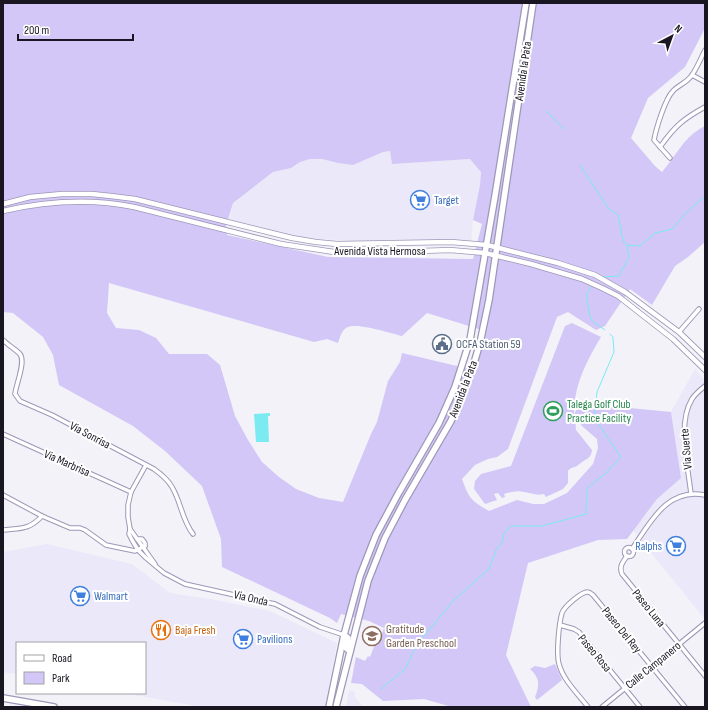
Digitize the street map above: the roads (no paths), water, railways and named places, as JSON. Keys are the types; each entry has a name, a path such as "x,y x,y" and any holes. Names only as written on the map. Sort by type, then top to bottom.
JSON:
{"highway":[{"name":"Avenida la Pata","path":"329,707 344,635 360,576 376,535 439,423 455,387 472,331 526,3"},
{"name":"Avenida la Pata","path":"336,707 368,581 385,538 405,500 451,421 472,369 485,319 496,255 533,3"},
{"path":"344,635 348,638 346,648 350,651"},
{"path":"3,698 54,707"}],"main road":[{"name":"Avenida Vista Hermosa","path":"3,204 30,197 62,194 98,195 135,199 292,238 316,242 363,244 451,242 487,245 558,263 602,279 625,292 650,310 679,332 705,357"},
{"name":"Avenida Vista Hermosa","path":"3,211 29,205 62,202 110,202 157,212 281,244 334,252 361,253 450,250 496,255 555,271 602,288 618,296 673,338 705,370"}],"street":[{"path":"670,158 654,140 655,134 670,95 674,89 692,76 705,50"},
{"path":"692,76 705,82"},
{"path":"660,147 671,131 686,117 705,107"},
{"path":"679,332 699,309"},
{"name":"Via Sonrisa","path":"3,340 20,354 22,358 15,394 20,401 52,415 154,469 163,476 173,488 187,526 193,534"},
{"name":"Via Suerte","path":"690,494 684,421 692,399 705,386"},
{"name":"Via Marbrisa","path":"3,434 131,492"},
{"name":"Via Onda","path":"146,465 131,492 128,511 129,534 138,550 157,567 164,573 185,584 275,604 320,627 344,635"},
{"path":"632,549 629,548 625,550 624,552 627,556 632,556 632,549 662,507 673,499 686,494 705,495"},
{"path":"3,495 42,516 70,528 80,528 85,530 106,545 135,551 144,546 130,530"},
{"path":"3,530 30,526 42,516"},
{"path":"133,542 137,539"},
{"name":"Via Onda","path":"144,546 146,553 155,562 157,567"},
{"name":"Paseo Luna","path":"627,556 621,564 620,569 622,574 705,676"},
{"name":"Paseo Del Rey","path":"560,625 562,612 567,606 582,593 587,592 593,594 685,707"},
{"name":"Calle Campanero","path":"602,707 705,623"},
{"path":"560,625 557,652 559,664 564,677 588,707"},
{"name":"Paseo Rosa","path":"560,625 579,632 640,707"}],"water":[{"path":"270,413 270,416 268,416 269,442 256,442 254,414"}],"waterway":[{"path":"546,111 564,129"},
{"path":"580,165 609,209 618,215 623,241 627,244"},
{"path":"600,277 619,276 629,257 627,245 640,246 655,233 672,229 687,212 705,196"},
{"path":"593,285 587,293 590,317 592,321 605,330"},
{"path":"381,689 405,669 417,644 454,600 489,569 496,550 503,541 504,533 511,526 542,526 586,514 587,488 605,474 621,457 594,418 597,392 614,352 613,337 610,334"}],"place":[{"name":"Target","path":"420,200"},
{"name":"OCFA Station 59","path":"442,344"},
{"name":"Talega Golf Club Practice Facility","path":"553,411"},
{"name":"Ralphs","path":"676,546"},
{"name":"Walmart","path":"80,596"},
{"name":"Baja Fresh","path":"161,630"},
{"name":"Gratitude Garden Preschool","path":"372,636"},
{"name":"Pavilions","path":"243,639"}]}
